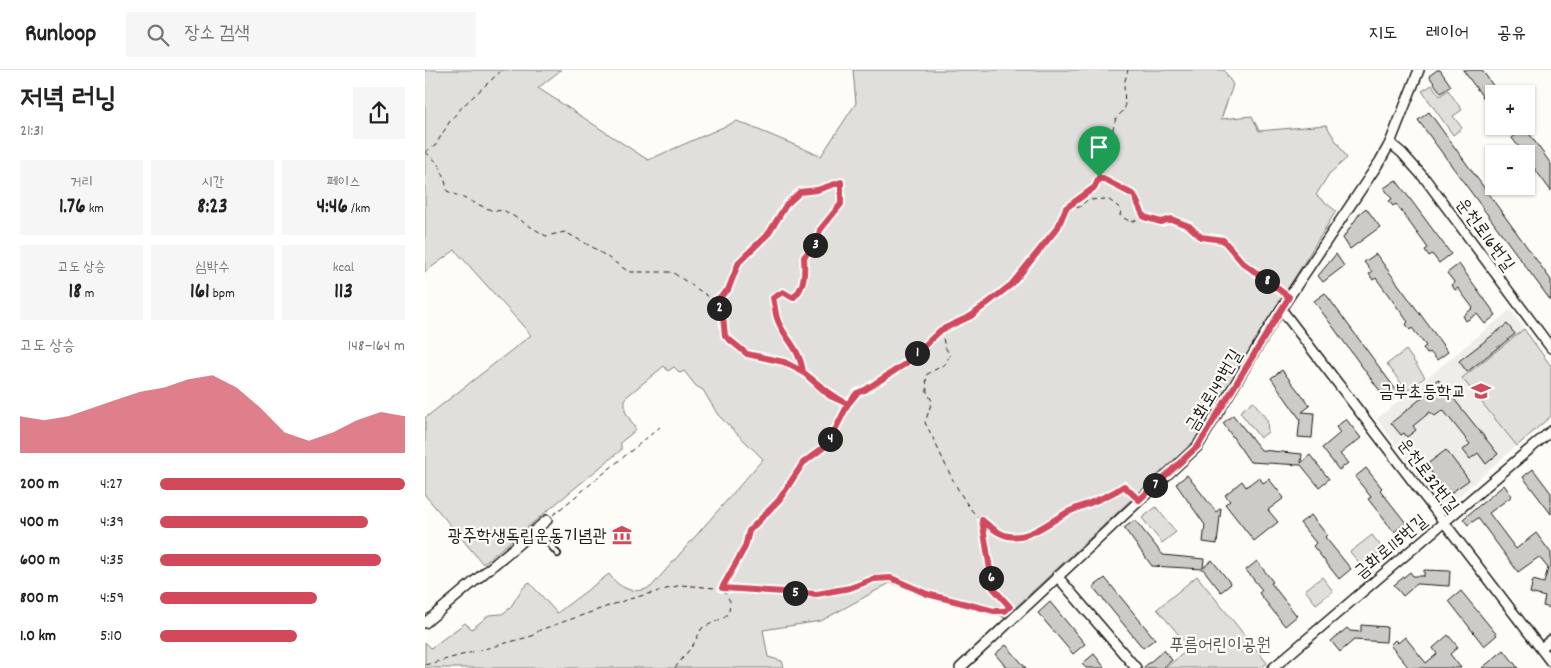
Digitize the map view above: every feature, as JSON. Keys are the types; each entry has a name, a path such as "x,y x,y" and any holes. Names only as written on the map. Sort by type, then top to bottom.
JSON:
{"street":[{"name":"금화로149번길","path":"960,668 1198,446 1281,309 1390,143 1419,70"},
{"name":"운천로16번길","path":"1390,143 1403,153 1426,180 1551,348"},
{"name":"운천로32번길","path":"1281,309 1551,662"},
{"name":"금화로115번길","path":"1273,668 1551,430"},
{"path":"425,623 547,520"},
{"path":"1057,576 1136,668"},
{"path":"1541,648 1551,640"}],"lane":[{"path":"536,529 557,554"}],"path":[{"path":"502,70 463,106 450,121 435,146 425,152 438,161 445,175 447,191 491,210 505,211 546,236 565,232 594,248 629,272 672,272 715,301 723,316 725,336 747,354 784,362 803,372 830,396 848,404"},
{"path":"722,588 745,547 749,531 779,500 803,463 828,444 848,404 857,393 865,390 905,364 941,330 971,316 1012,284 1058,227 1066,208 1095,187 1112,147 1112,132 1116,118 1125,109 1124,84 1128,70"},
{"path":"1099,177 1134,195 1144,217"},
{"path":"715,301 728,290 739,262 769,233 786,205 800,192 817,190 841,182 841,204 820,230 817,242 804,257 805,271 800,292 793,298 783,292 773,298 777,320 795,347 801,359 803,372"},
{"path":"1066,208 1080,207 1087,200 1108,199 1121,209 1120,216 1131,222 1144,217 1161,222 1171,219 1189,226 1201,237 1223,240 1243,263 1289,297"},
{"path":"941,330 945,347 950,355 945,364 925,375 927,392 932,401 925,423 938,444 945,466 971,511 993,530 1008,536 1024,535 1043,528 1066,513 1109,497 1124,486 1139,500"},
{"path":"547,520 660,427"},
{"path":"425,666 532,636 540,630 657,590 681,585 817,594 850,588 874,579 891,578 927,594 994,611 1005,611 1010,607 993,588 982,520"},
{"path":"675,668 693,645 702,628 725,617 729,611 730,601 722,588"}],"shaded area":[{"name":"금부초등학교","path":"1510,310 1551,366 1551,416 1448,505 1440,504 1377,419"}],"green space":[{"path":"425,70 561,70 538,88 648,160 737,121 821,156 856,103 853,70 1224,70 1233,85 1221,119 1252,116 1259,131 1326,125 1347,158 1329,174 1316,195 1336,211 1193,442 1004,618 997,613 890,583 821,621 763,630 768,657 782,661 784,668 425,668 425,642 431,648 465,623 472,629 489,615 502,614 510,608 522,589 529,582 557,613 609,574 623,587 628,589 639,590 651,587 763,459 718,415 703,390 696,386 684,371 680,373 674,367 668,371 664,366 625,398 625,411 636,430 621,442 621,450 483,564 425,495 425,418 531,335 455,250 425,272"},
{"path":"1432,85 1440,96 1448,90 1462,110 1453,116 1462,128 1453,135 1422,91"},
{"path":"1524,329 1551,366 1551,416 1517,446 1462,378"},
{"path":"1406,350 1425,377 1407,391 1387,364"},
{"path":"1253,401 1267,420 1268,432 1260,438 1240,412"},
{"path":"1156,507 1176,532 1162,543 1142,518"},
{"path":"1372,535 1383,549 1362,566 1350,552"},
{"name":"푸름어린이공원","path":"1197,576 1267,663 1261,668 1165,668 1190,648 1157,609"},
{"path":"1322,577 1333,591 1316,604 1305,590"}],"building":[{"path":"1440,70 1451,86 1441,93 1429,76"},
{"path":"1463,70 1482,70 1493,85 1485,85 1485,100"},
{"path":"1429,112 1485,189 1485,195 1489,195 1551,280 1551,301 1418,120"},
{"path":"1516,135 1530,135 1551,164 1551,191 1535,169 1535,145 1517,145 1512,138"},
{"path":"1396,180 1451,254 1439,263 1432,254 1429,256 1425,250 1428,248 1396,204 1393,206 1389,201 1392,199 1384,188"},
{"path":"1366,208 1380,227 1350,249 1343,238 1360,213"},
{"path":"1336,254 1344,266 1323,282 1318,276"},
{"path":"1376,254 1448,352 1437,360 1430,352 1427,354 1423,348 1426,346 1412,328 1410,330 1406,324 1408,322 1376,278 1373,280 1369,274 1372,272 1364,262"},
{"path":"1459,264 1496,315 1485,324 1477,314 1466,321 1463,316 1473,308 1458,288 1455,290 1452,285 1455,283 1447,273"},
{"path":"1325,293 1399,394 1388,402 1314,301"},
{"path":"1507,324 1515,334 1467,372 1459,361"},
{"path":"1282,370 1310,406 1302,412 1314,413 1312,438 1298,437 1300,419 1271,378"},
{"path":"1438,379 1498,454 1486,464 1478,453 1470,459 1463,450 1470,444 1443,410 1435,416 1430,412 1413,426 1416,430 1407,437 1404,433 1401,435 1391,423 1429,392 1426,389"},
{"path":"1233,415 1261,450 1302,454 1301,463 1310,455 1329,479 1319,487 1301,465 1250,462 1223,423"},
{"path":"1346,419 1361,438 1340,454 1348,463 1339,470 1322,448 1340,433 1336,427"},
{"path":"1446,450 1469,480 1448,495 1426,465"},
{"path":"1366,468 1382,488 1380,490 1406,523 1394,532 1368,499 1371,497 1355,477"},
{"path":"1533,469 1551,493 1551,514 1523,477"},
{"path":"1187,475 1216,512 1221,508 1217,544 1203,542 1205,525 1176,484"},
{"path":"1259,477 1263,483 1269,479 1284,498 1268,510 1278,522 1254,541 1225,504 1230,501 1225,495 1242,481 1246,487"},
{"path":"1504,485 1512,496 1489,513 1516,549 1536,533 1551,553 1551,608 1543,606 1545,597 1530,593 1533,580 1544,583 1548,568 1539,557 1518,572 1478,518 1468,525 1463,519"},
{"path":"1311,515 1327,535 1325,537 1351,569 1339,579 1313,546 1316,543 1300,523"},
{"path":"1135,520 1163,555 1204,559 1203,568 1212,560 1231,584 1221,592 1203,569 1152,566 1124,528"},
{"path":"1257,561 1273,582 1271,583 1297,616 1285,626 1259,593 1262,590 1246,570"},
{"path":"1424,570 1450,571 1449,586 1417,584 1403,596 1394,585 1410,572 1413,576 1424,576"},
{"path":"1105,578 1155,639 1143,648 1093,587"},
{"path":"1461,591 1497,635 1484,646 1449,601"},
{"path":"1050,602 1085,644 1073,654 1038,613"},
{"path":"1361,625 1387,627 1386,642 1354,640 1340,652 1331,641 1347,628 1350,631 1361,632"},
{"path":"1448,635 1458,647 1450,654 1461,668 1409,668 1390,645 1395,640 1398,643 1405,637 1426,663 1437,654 1433,648"},
{"path":"1006,645 1026,668 1007,668 995,654"},
{"path":"1164,650 1172,660 1163,668 1143,668"},
{"path":"1504,650 1518,668 1482,668"},
{"path":"1094,654 1105,668 1086,668 1082,664"}],"place":[{"name":"금부초등학교","path":"1481,391"},
{"name":"광주학생독립운동기념관","path":"622,535"}],"route":[{"path":"1099,177 1095,187 1066,208 1058,227 1012,284 971,316 961,322 949,324 905,364 865,390 857,393 848,404 830,396 803,372 784,362 747,354 725,336 723,316 715,301 728,290 739,262 769,233 786,205 800,192 817,190 841,182 841,204 820,230 817,242 804,257 805,271 800,292 793,298 783,292 773,298 777,320 795,347 801,359 803,372 819,386 830,396 848,404 828,444 803,463 779,500 749,531 745,547 722,588 817,594 850,588 874,579 891,578 927,594 994,611 1005,611 1010,607 993,588 988,568 982,520 993,530 1008,536 1024,535 1043,528 1066,513 1109,497 1124,486 1139,500 1198,446 1289,297 1243,263 1223,240 1201,237 1189,226 1171,219 1161,222 1144,217 1134,195 1099,177"}]}
